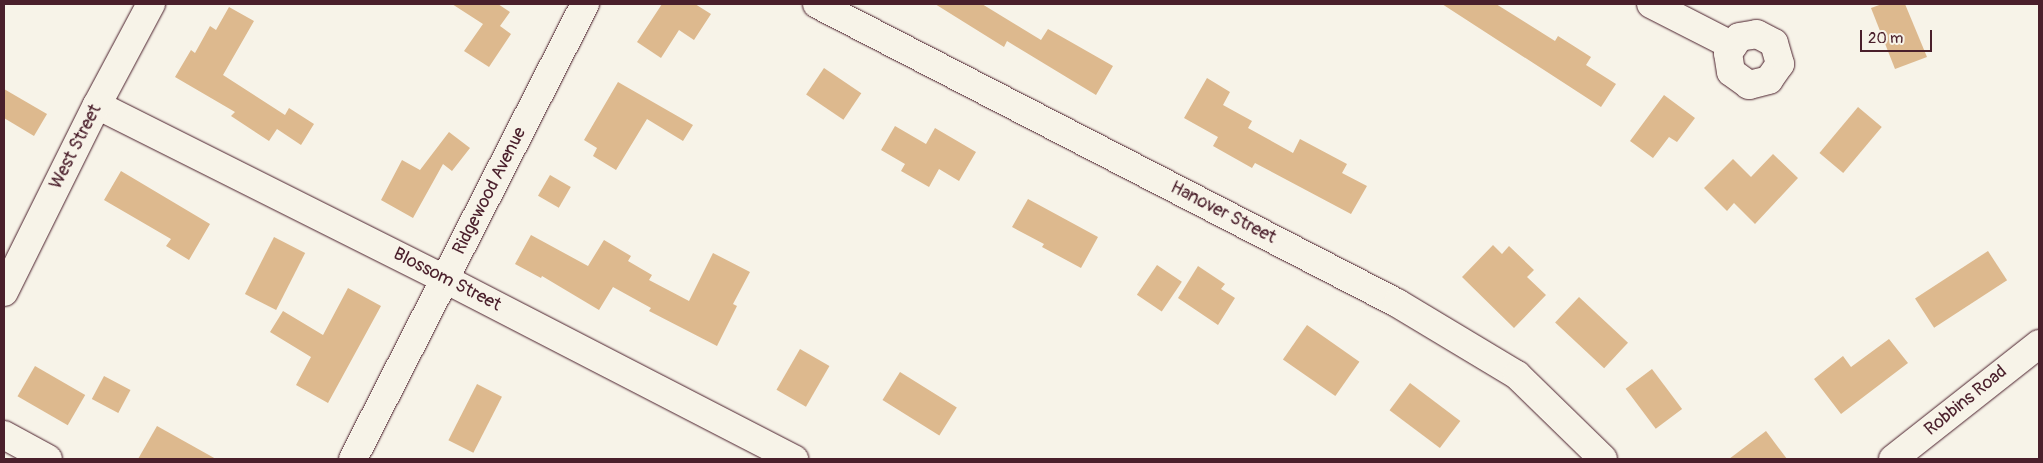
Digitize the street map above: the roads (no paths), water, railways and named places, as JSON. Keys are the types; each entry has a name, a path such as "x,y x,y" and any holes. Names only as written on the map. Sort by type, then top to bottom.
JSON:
{"street":[{"name":"West Street","path":"4,292 97,105 151,4"},
{"name":"Ridgewood Avenue","path":"353,459 585,4"},
{"name":"Hanover Street","path":"817,4 1397,303 1517,375 1602,459"},
{"path":"1651,4 1733,46"},
{"name":"Blossom Street","path":"97,105 445,279 794,459"},
{"name":"Robbins Road","path":"1893,459 2039,344"},
{"path":"4,435 48,459"}]}
